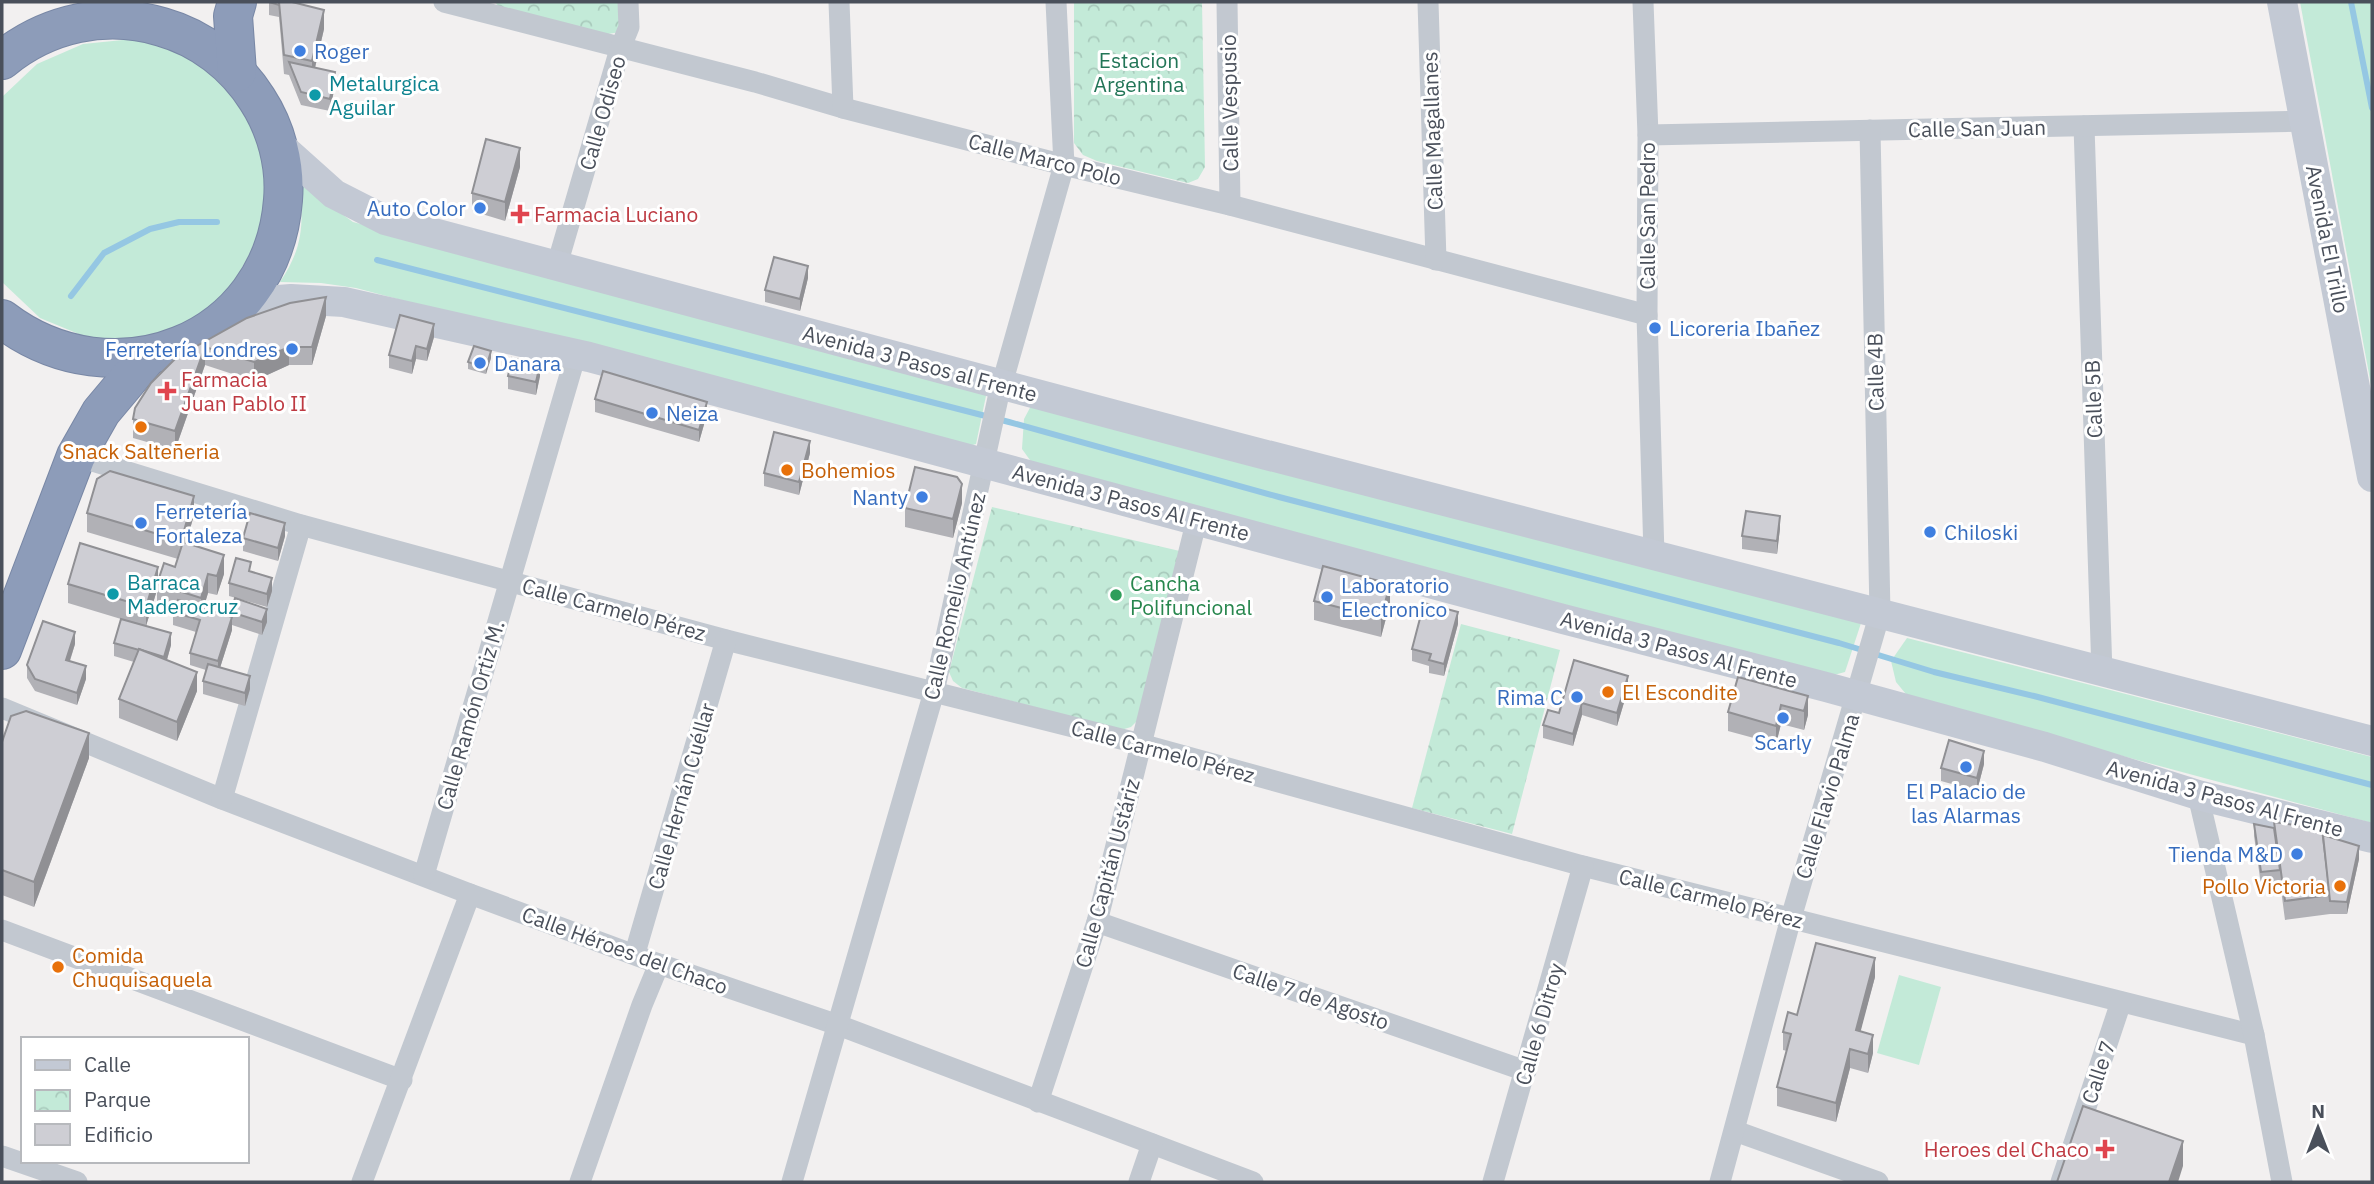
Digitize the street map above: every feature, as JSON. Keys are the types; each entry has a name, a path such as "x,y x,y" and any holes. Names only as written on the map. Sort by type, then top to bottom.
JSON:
{"highway":[{"path":"19,46 75,2"},
{"path":"237,2 233,16 237,72"},
{"path":"2,319 31,339 62,352 96,359 148,356 182,345 213,327 240,303 260,275 279,228 283,202 283,177 277,143 261,105 237,72 199,43 154,24 123,19 91,20 19,46"},
{"path":"2,650 76,456 101,412 148,356"}],"main road":[{"name":"Avenida El Trillo","path":"2281,2 2306,121 2372,477"},
{"name":"Avenida 3 Pasos al Frente","path":"277,143 334,194 385,220 557,265 1000,391 1654,555"},
{"name":"Avenida 3 Pasos al Frente","path":"240,303 291,299 344,302 576,354 987,453"},
{"name":"Avenida 3 Pasos Al Frente","path":"987,453 1197,519 1860,685 2198,795 2372,838"},
{"path":"1654,555 1877,622 2102,673 2370,739"}],"street":[{"name":"Calle Marco Polo","path":"444,2 485,7 621,49 755,82 843,108 1230,205 1647,315"},
{"name":"Calle Odiseo","path":"557,265 629,27 628,2"},
{"path":"839,2 843,108"},
{"name":"Calle Romelio Antúnez","path":"792,1182 934,692 1000,391 1064,165 1056,2"},
{"name":"Calle Vespusio","path":"1227,2 1230,205"},
{"name":"Calle Magallanes","path":"1428,2 1436,260"},
{"name":"Calle San Pedro","path":"1643,2 1648,135 1647,315 1654,555"},
{"name":"Calle San Juan","path":"1648,135 2306,121"},
{"name":"Calle 5B","path":"2084,126 2102,673"},
{"name":"Calle 4B","path":"1870,130 1877,622"},
{"name":"Calle Ramón Ortiz M.","path":"424,875 576,354"},
{"name":"Calle Carmelo Pérez","path":"76,456 301,525 726,639 1141,744 1583,866 2254,1035"},
{"name":"Calle Capitán Ustáriz","path":"1038,1102 1097,922 1197,519"},
{"path":"222,799 301,525"},
{"name":"Calle Flavio Palma","path":"1720,1182 1791,918 1877,622"},
{"name":"Calle Hernán Cuéllar","path":"635,953 726,639"},
{"name":"Calle Héroes del Chaco","path":"2,708 222,799 470,894 659,964 838,1025 1253,1182"},
{"path":"2198,795 2254,1035 2282,1182"},
{"name":"Calle 6 Ditroy","path":"1493,1182 1583,866"},
{"path":"362,1182 470,894"},
{"name":"Calle 7 de Agosto","path":"1097,922 1526,1071"},
{"path":"2,930 401,1080"},
{"path":"580,1182 659,964"},
{"name":"Calle 7","path":"2061,1182 2121,1002"},
{"path":"1735,1131 1878,1182"},
{"path":"1139,1182 1152,1144"},
{"path":"2,1156 21,1163"},
{"path":"22,1163 77,1182"}],"green space":[{"path":"496,2 623,2 620,32 608,34 497,6"},
{"name":"Estacion Argentina","path":"1074,2 1202,2 1205,167 1198,179 1188,183 1097,161 1083,155 1074,143"},
{"path":"2300,2 2372,2 2372,390"},
{"path":"133,39 181,51 224,77 255,116 272,213 226,297 184,326 136,341 86,337 40,318 2,282 2,97 37,64 83,44"},
{"path":"300,184 353,222 987,391 976,444 962,448 356,288 321,283 280,282 298,246 302,212"},
{"path":"1032,404 1863,617 1845,672 1830,676 1035,467 1022,449 1024,419"},
{"path":"992,507 1184,552 1138,720 1131,727 1121,730 962,688 953,681 949,672"},
{"path":"1461,624 1560,650 1512,834 1412,808"},
{"path":"1907,638 2372,757 2372,823 1910,699 1896,682 1891,661"},
{"path":"1899,975 1941,987 1919,1065 1877,1053"}],"building":[{"name":"Roger","path":"279,2 292,2 324,10 312,61 284,55"},
{"path":"289,62 335,72 330,99 301,92"},
{"path":"486,139 520,148 505,202 472,193"},
{"path":"774,257 808,266 800,299 765,290"},
{"path":"326,297 312,347 289,347 254,362 205,347 175,431 133,419 135,408 151,383 177,357 247,318 290,303"},
{"path":"400,315 434,324 427,349 416,346 412,361 389,355"},
{"path":"474,346 491,351 486,368 468,362"},
{"path":"512,358 540,364 536,382 508,376"},
{"path":"603,371 707,402 699,430 595,399"},
{"name":"Bohemios","path":"774,432 810,441 799,482 764,473"},
{"path":"915,467 957,477 962,484 953,519 905,508"},
{"path":"110,471 194,496 181,541 87,513 97,479"},
{"path":"1746,511 1780,516 1777,541 1742,536"},
{"path":"250,513 285,523 278,548 243,538"},
{"path":"183,542 224,555 217,576 208,574 201,598 157,584 164,563 175,567"},
{"path":"80,543 158,567 146,607 68,584"},
{"path":"236,558 251,562 249,571 272,578 267,594 229,583"},
{"path":"1323,566 1390,584 1381,618 1314,601"},
{"path":"235,598 267,609 262,622 231,612"},
{"path":"178,600 232,617 218,661 190,653 200,620 173,612"},
{"path":"1424,603 1458,612 1444,664 1429,660 1431,654 1412,649"},
{"path":"121,619 171,633 164,657 114,643"},
{"path":"43,621 75,632 66,660 86,666 77,693 35,679 27,665"},
{"path":"139,649 197,672 177,722 119,699"},
{"path":"1574,660 1628,676 1617,713 1582,703 1573,734 1543,725 1548,710 1559,713"},
{"path":"208,664 250,676 245,693 203,681"},
{"path":"1738,677 1808,696 1804,711 1781,705 1776,726 1728,712"},
{"path":"26,711 89,733 34,882 2,870 2,742 11,716"},
{"path":"1949,740 1984,751 1977,778 1941,768"},
{"path":"2274,822 2322,829 2330,895 2285,901"},
{"path":"2254,824 2274,828 2280,870 2261,872"},
{"name":"Pollo Victoria","path":"2323,835 2359,846 2347,902 2330,901"},
{"path":"1816,943 1875,958 1856,1030 1873,1035 1868,1054 1850,1049 1836,1103 1777,1087 1791,1034 1783,1032 1788,1012 1797,1015"},
{"path":"2083,1106 2183,1141 2169,1182 2057,1182"}],"waterway":[{"path":"2351,2 2372,108"},
{"path":"71,296 104,253 150,229 179,222 217,222"},
{"path":"377,260 1009,422 1279,497 1839,643 1934,672 2372,785"}],"place":[{"name":"Roger","path":"300,51"},
{"name":"Metalurgica Aguilar","path":"315,95"},
{"name":"Auto Color","path":"480,208"},
{"name":"Farmacia Luciano","path":"520,214"},
{"name":"Licoreria Ibañez","path":"1655,328"},
{"name":"Ferretería Londres","path":"292,349"},
{"name":"Danara","path":"480,363"},
{"name":"Farmacia Juan Pablo II","path":"167,391"},
{"name":"Neiza","path":"652,413"},
{"name":"Snack Salteñeria","path":"141,427"},
{"name":"Bohemios","path":"787,470"},
{"name":"Nanty","path":"922,497"},
{"name":"Ferretería Fortaleza","path":"141,523"},
{"name":"Chiloski","path":"1930,532"},
{"name":"Barraca Maderocruz","path":"113,594"},
{"name":"Cancha Polifuncional","path":"1116,595"},
{"name":"Laboratorio Electronico","path":"1327,597"},
{"name":"El Escondite","path":"1608,692"},
{"name":"Rima C","path":"1577,697"},
{"name":"Scarly","path":"1783,718"},
{"name":"El Palacio de las Alarmas","path":"1966,767"},
{"name":"Tienda M&D","path":"2297,854"},
{"name":"Pollo Victoria","path":"2340,886"},
{"name":"Comida Chuquisaquela","path":"58,967"},
{"name":"Heroes del Chaco","path":"2105,1149"}]}
